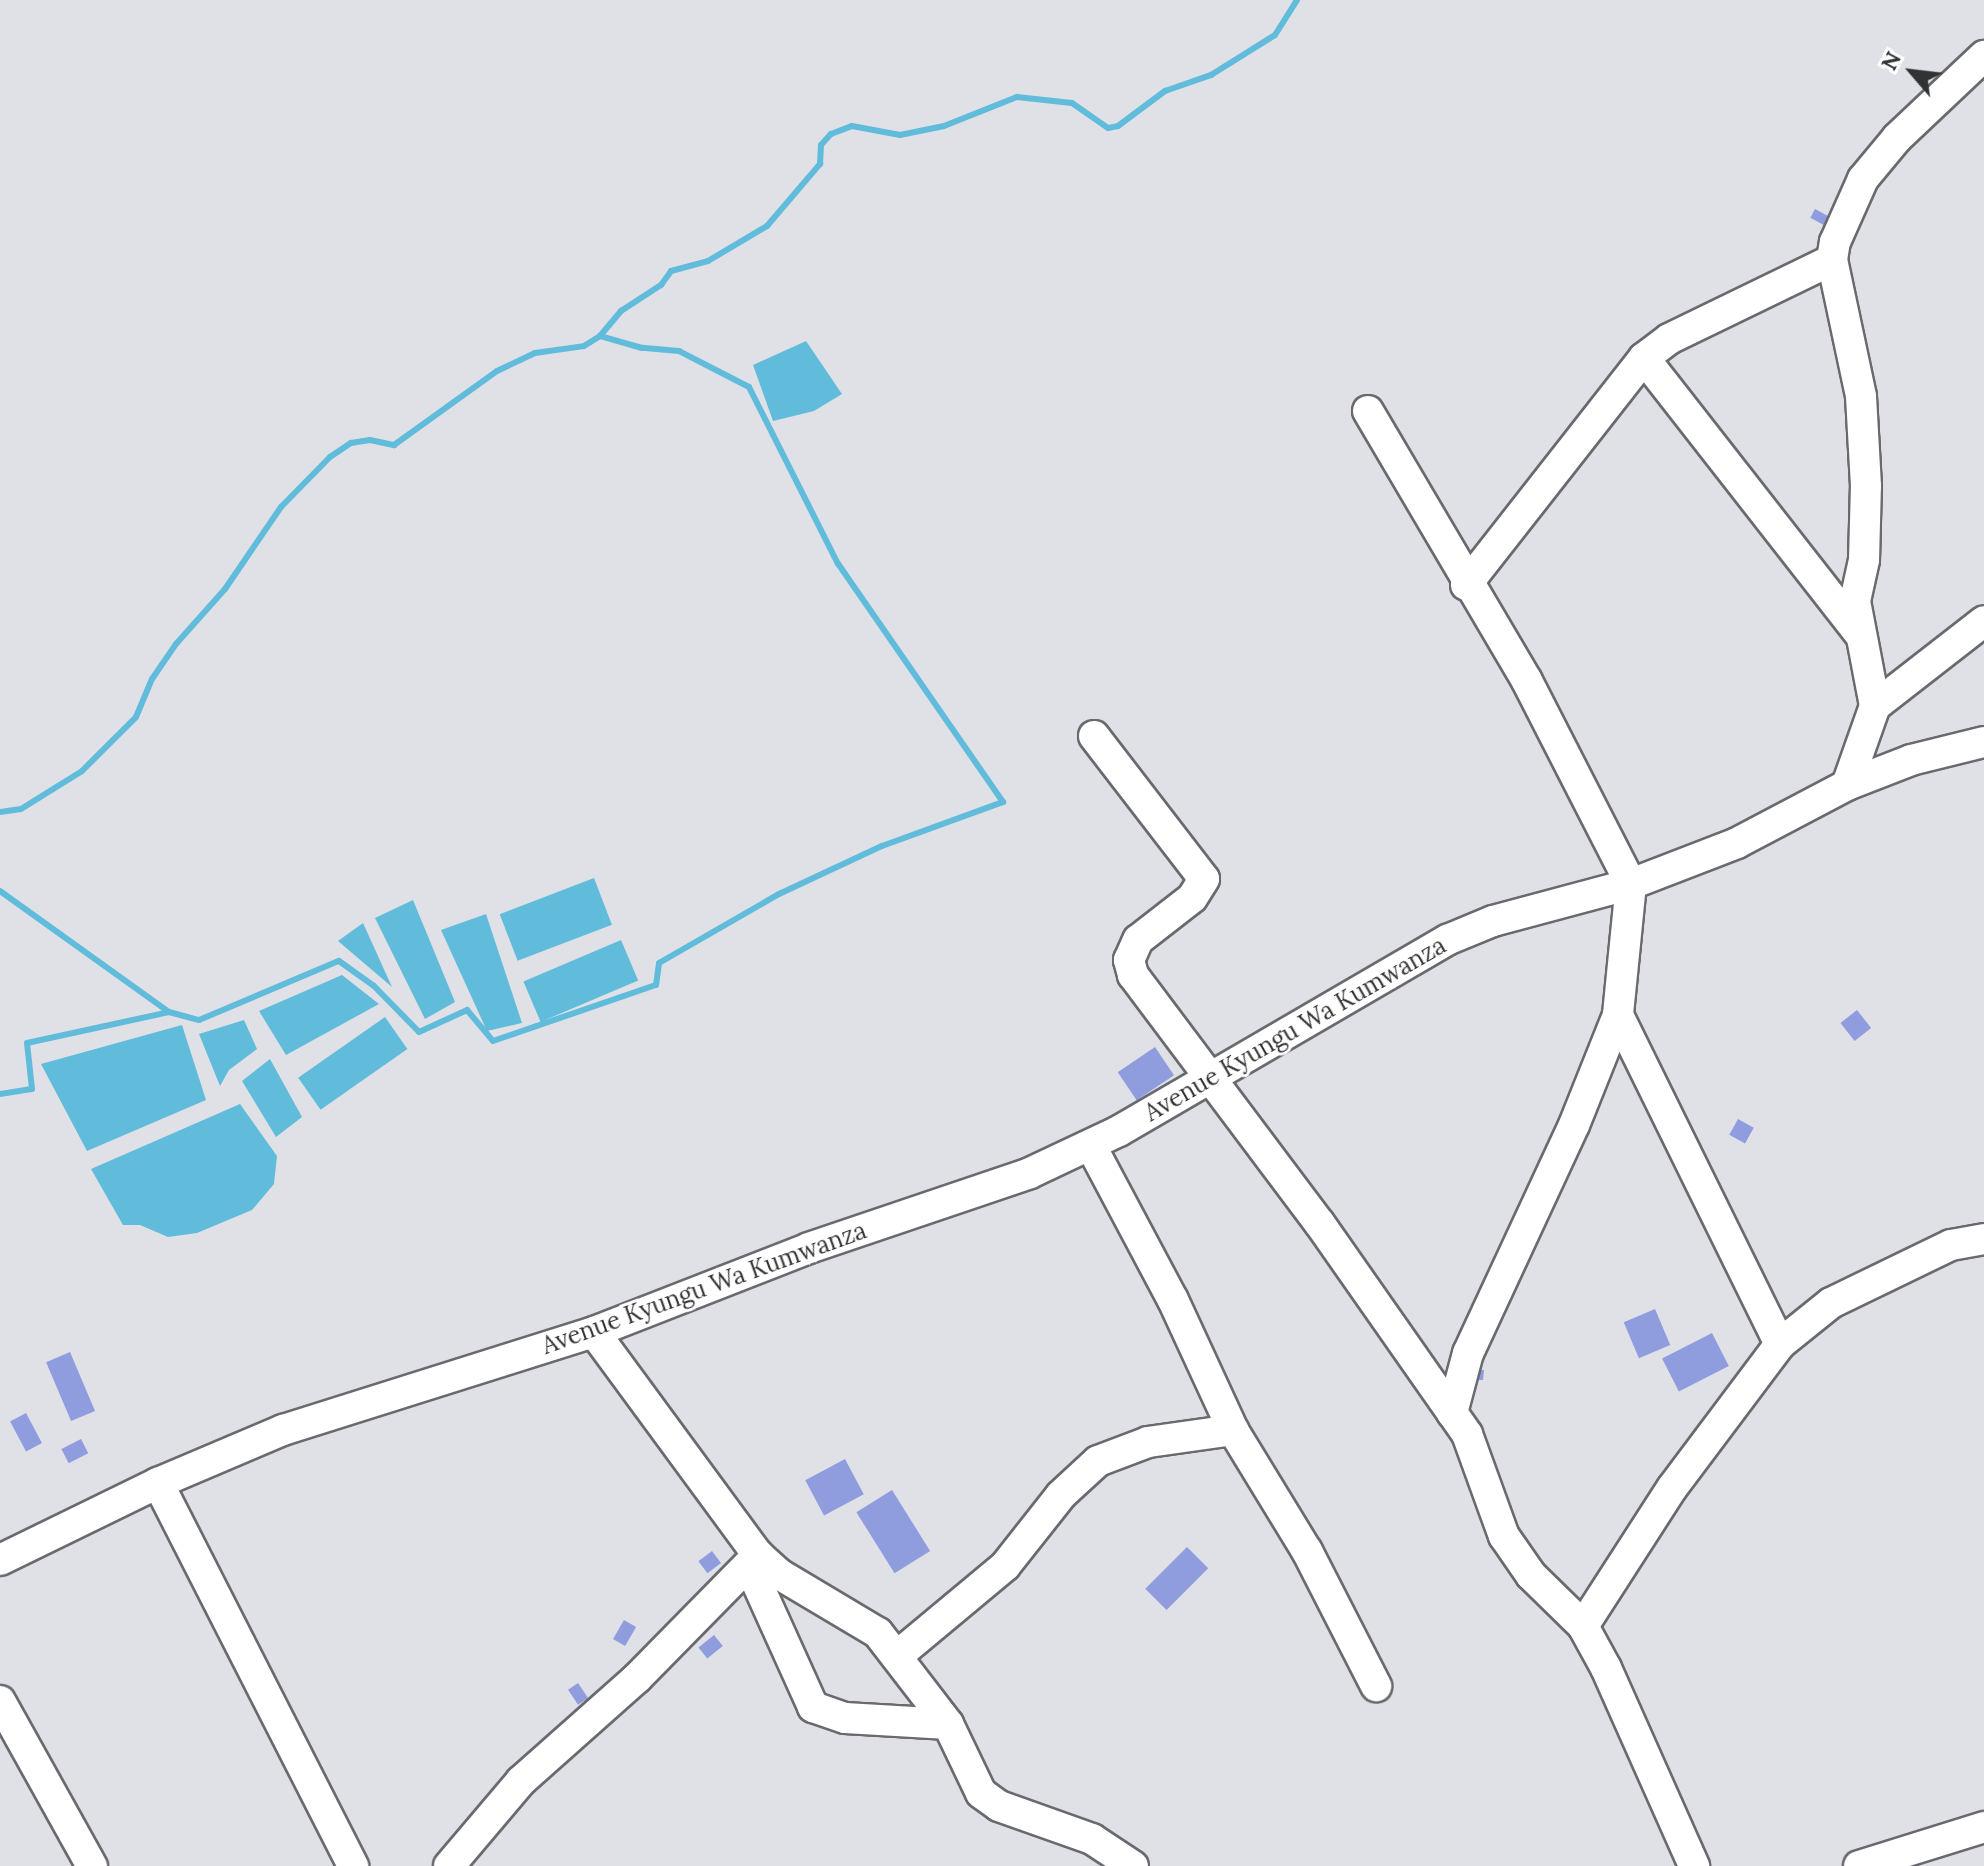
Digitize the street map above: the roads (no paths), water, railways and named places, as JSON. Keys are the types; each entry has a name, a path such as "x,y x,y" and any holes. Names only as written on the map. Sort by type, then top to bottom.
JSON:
{"street":[{"path":"1847,785 1875,706 1870,666 1858,632 1855,601 1864,560 1866,486 1861,396 1832,260 1843,214 1863,179 1897,138 1984,56"},
{"path":"1466,585 1644,358 1669,339 1832,260"},
{"path":"1644,358 1858,632"},
{"path":"1368,411 1466,585 1527,681 1631,884 1618,1015 1574,1125 1468,1353 1452,1413"},
{"path":"1875,706 1984,621"},
{"path":"1094,736 1201,870 1203,886 1138,940 1129,960 1133,975 1213,1078 1452,1413 1479,1459 1504,1536 1531,1575 1583,1626 1694,1866"},
{"name":"Avenue Kyungu Wa Kumwanza","path":"0,1560 158,1483 283,1430 594,1332 1091,1146 1213,1078 1268,1040 1447,940 1493,921 1631,884 1737,843 1847,785 1911,760 1984,742"},
{"path":"1618,1015 1780,1344"},
{"path":"1091,1146 1173,1300 1233,1430 1307,1551 1376,1686"},
{"path":"1583,1626 1672,1488 1780,1344 1831,1303 1951,1245 1984,1239"},
{"path":"594,1332 754,1560 813,1707 845,1718 948,1724"},
{"path":"1428,1383 1468,1353"},
{"path":"897,1656 1005,1566 1061,1495 1098,1461 1148,1442 1233,1430"},
{"path":"158,1483 353,1866"},
{"path":"754,1560 859,1619 897,1656 948,1724 981,1793 999,1806 1092,1839 1133,1866"},
{"path":"449,1866 521,1781 637,1678 754,1560"},
{"path":"0,1701 92,1866"},
{"path":"1859,1866 1899,1858 1984,1827"}],"water":[{"path":"806,341 842,394 814,411 773,421 753,365"},
{"path":"594,878 612,925 518,961 500,914"},
{"path":"413,900 455,1002 425,1019 375,918"},
{"path":"486,914 522,1023 487,1031 441,930"},
{"path":"363,923 392,987 338,941"},
{"path":"621,940 638,981 541,1022 523,981"},
{"path":"342,975 379,1004 286,1055 259,1011"},
{"path":"385,1017 407,1049 321,1110 298,1078"},
{"path":"244,1020 257,1049 229,1070 220,1086 199,1034"},
{"path":"182,1025 206,1100 87,1151 41,1064"},
{"path":"270,1059 302,1117 276,1137 242,1081"},
{"path":"240,1104 277,1156 274,1184 252,1210 197,1233 168,1237 140,1225 123,1225 91,1169"}],"waterway":[{"path":"0,812 21,809 82,771 136,717 152,679 176,644 225,589 281,507 330,457 351,443 370,440 394,445 497,371 535,353 584,346 600,336 621,311 661,285 671,271 708,261 767,226 820,164 821,145 831,134 852,126 900,135 944,126 1017,97 1072,103 1108,128 1118,126 1165,91 1211,75 1275,35 1297,0"},
{"path":"0,1094 32,1089 27,1043 169,1012 199,1020 339,961 374,986 419,1032 467,1010 493,1041 656,985 659,963 779,894 882,846 1003,802 838,564 749,387 679,351 642,348 600,336"},
{"path":"0,891 169,1012"}]}
